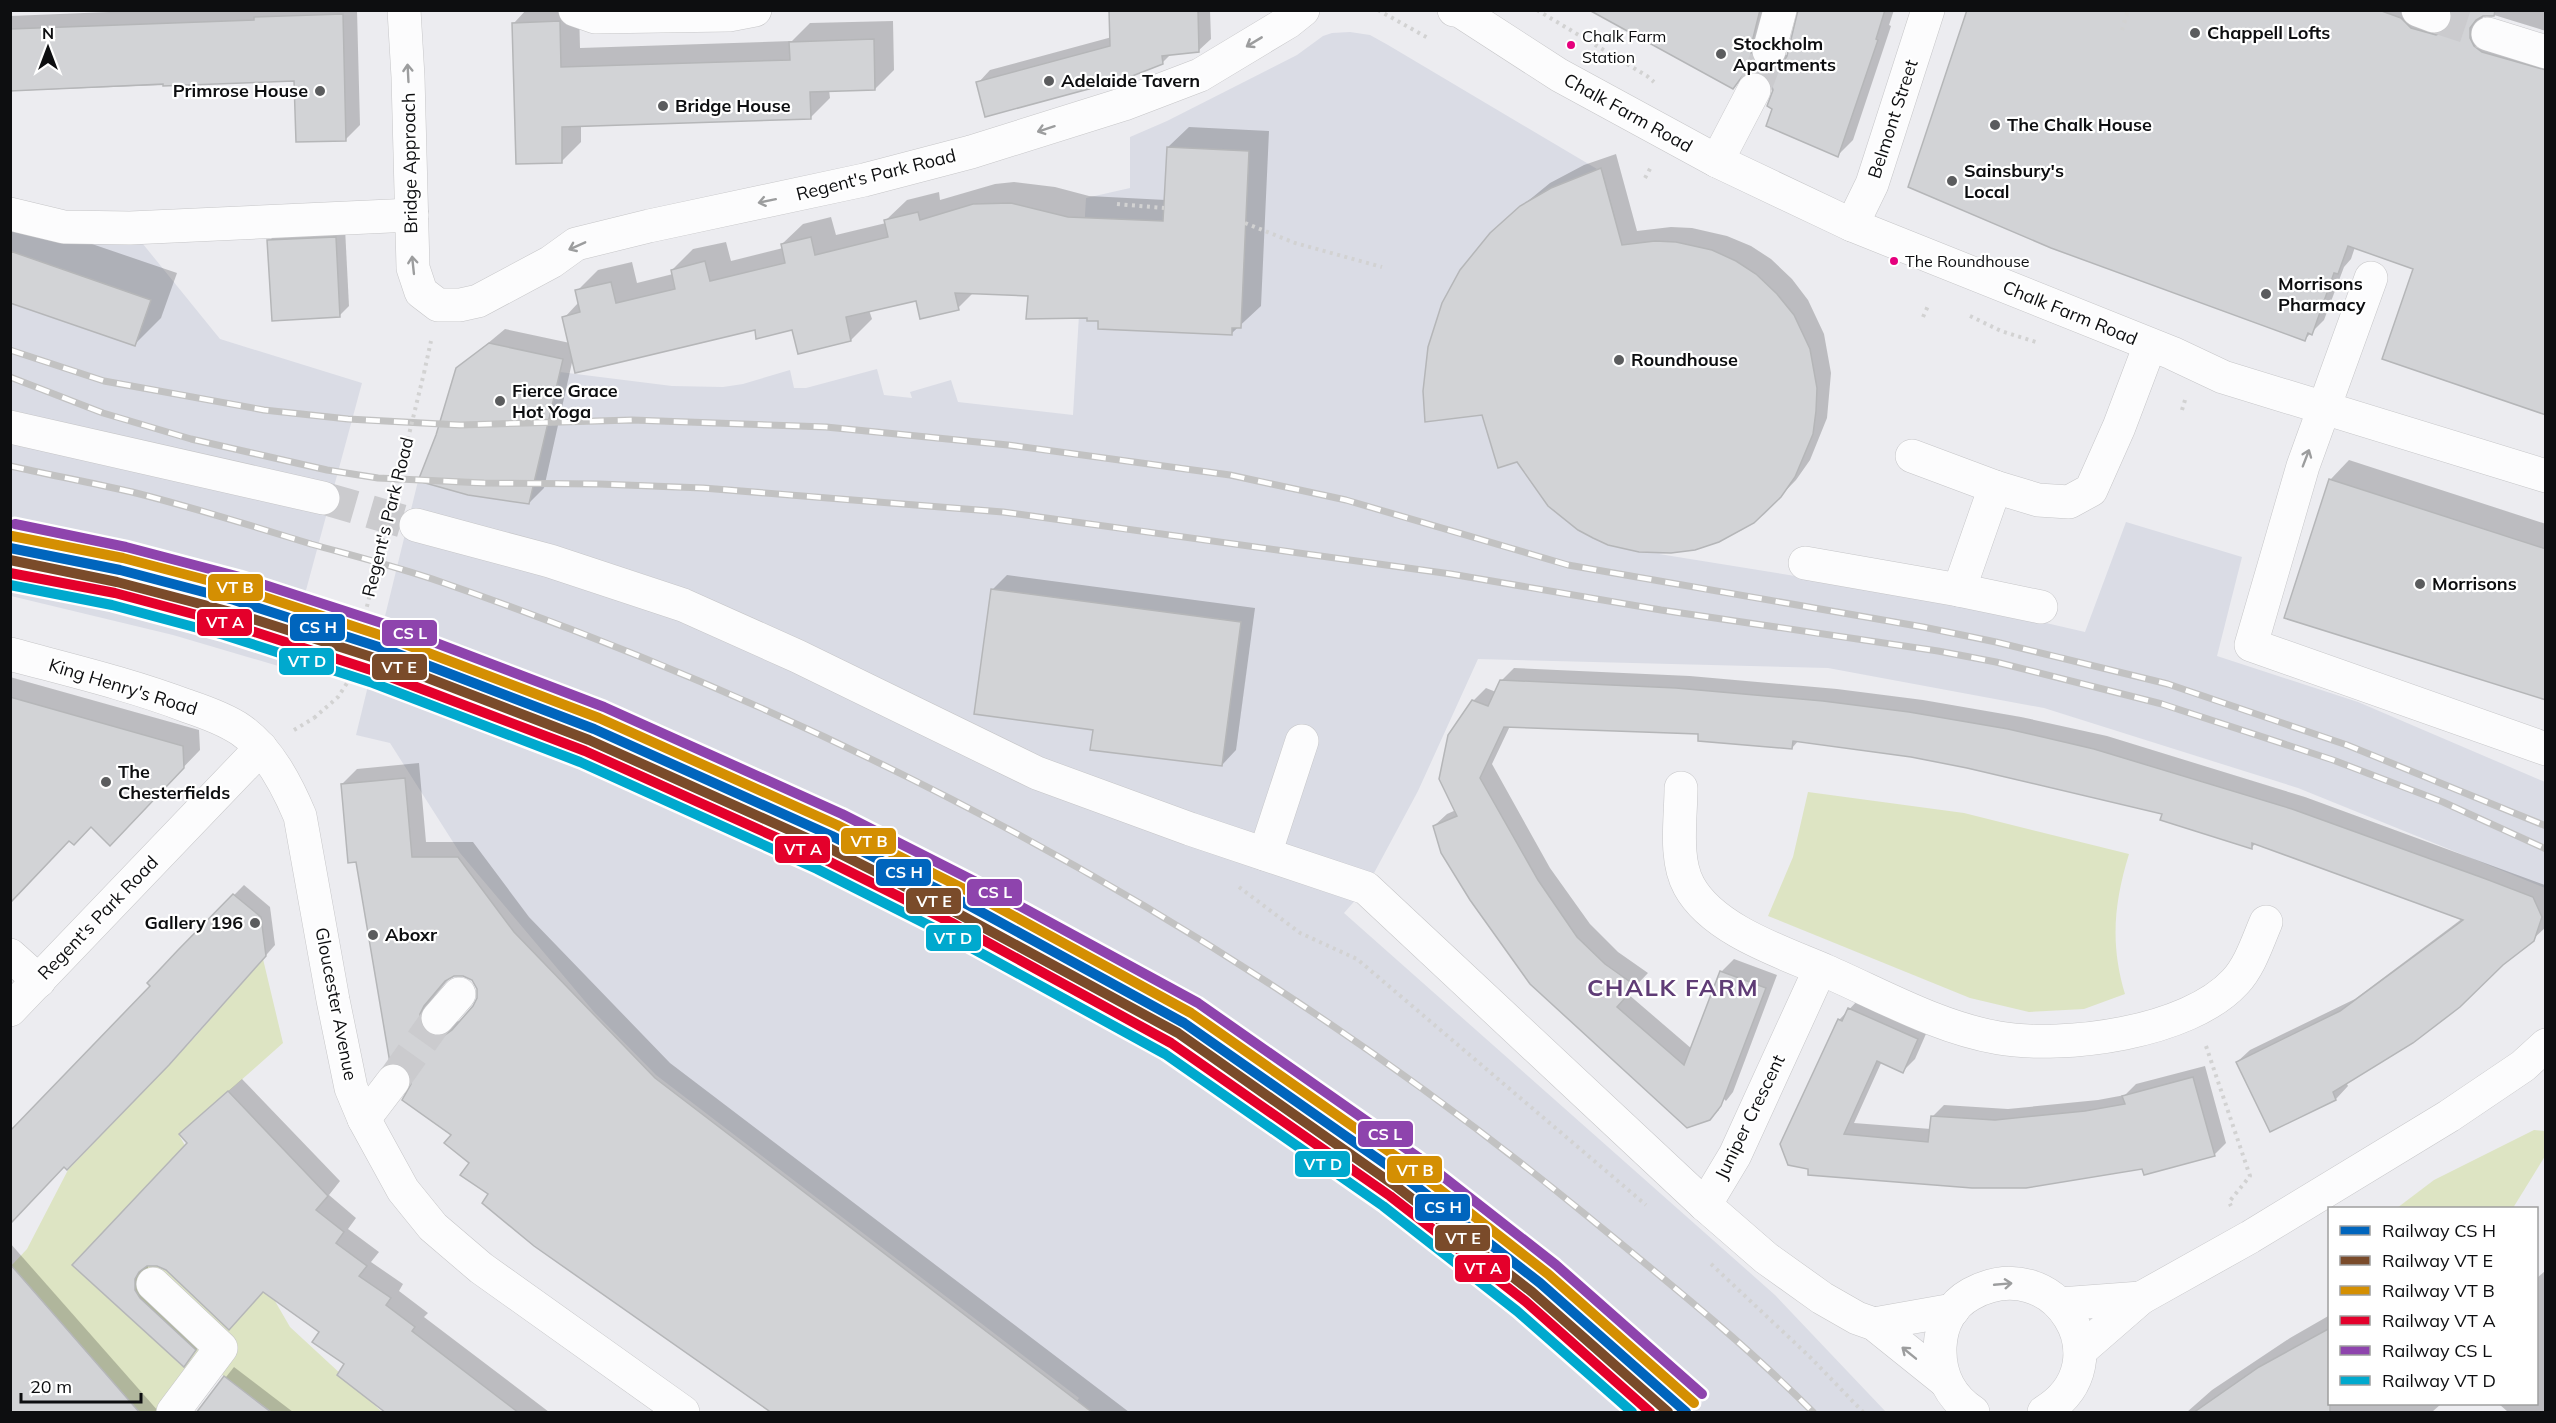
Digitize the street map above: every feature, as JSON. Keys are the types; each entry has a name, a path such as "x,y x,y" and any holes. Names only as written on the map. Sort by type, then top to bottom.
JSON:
{"street":[{"name":"Bridge Approach","path":"404,10 415,280 420,292 438,305"},
{"path":"575,10 595,16 729,15 755,10"},
{"name":"Regent's Park Road","path":"438,305 460,305 478,301 551,262 576,244 864,180 971,152 1111,109 1200,75 1288,22 1303,10"},
{"name":"Chalk Farm Road","path":"1455,10 1460,11 1559,75 1717,162 1852,225 2150,345 2223,377 2546,476"},
{"path":"1769,51 1780,10"},
{"name":"Belmont Street","path":"1852,225 1872,184 1928,10"},
{"path":"2488,34 2546,52"},
{"path":"1717,162 1754,90"},
{"path":"10,214 64,227 130,228 412,215"},
{"path":"2371,278 2303,466 2251,645 2546,749"},
{"path":"1912,456 1995,487 2038,500 2069,502 2091,490 2119,427 2150,345"},
{"path":"10,428 323,498"},
{"path":"1959,590 1995,487"},
{"path":"416,525 550,561 683,605 746,632 1037,773 1190,829 1366,888 1705,1205 1794,1280 1857,1318 1874,1324 1945,1381"},
{"path":"1805,563 2041,607"},
{"name":"King Henry's Road","path":"10,654 153,693 212,715 240,729 261,748"},
{"path":"1265,854 1302,741"},
{"name":"Regent's Park Road","path":"10,1010 261,748"},
{"name":"Gloucester Avenue","path":"261,748 290,791 300,816 351,1088 364,1119 402,1190 433,1227 481,1268 683,1413"},
{"path":"1681,788 1681,841 1684,869 1689,886 1720,920 1749,937 1948,1024 1998,1038 2040,1042 2091,1039 2142,1029 2194,1011 2221,995 2235,982 2247,966 2266,922"},
{"path":"10,955 39,981"},
{"name":"Juniper Crescent","path":"1705,1205 1735,1155 1820,969"},
{"path":"2080,1351 2141,1298 2250,1237 2449,1116 2523,1066 2546,1045"},
{"path":"364,1119 393,1081"},
{"path":"1973,1413 1956,1398 1945,1381 1939,1361 1944,1322 1966,1297 1987,1286 2010,1282 2034,1286 2060,1304 2070,1316 2078,1336 2080,1351 2078,1371 2071,1386 2056,1405 2044,1413"},
{"path":"153,1284 221,1348 173,1413"},
{"path":"2060,1304 2141,1298"},
{"path":"1874,1324 1953,1310"}],"path":[{"name":"Chalk Farm Road","path":"1537,10 1647,76 1659,87"},
{"path":"2122,30 2128,10"},
{"path":"1645,178 1652,164"},
{"path":"1117,204 1164,208"},
{"path":"1245,223 1295,243 1382,267"},
{"path":"1923,316 1928,306"},
{"name":"Regent's Park Road","path":"314,718 338,697 349,680 424,373"},
{"path":"2182,410 2185,400"},
{"path":"1233,883 1300,933 1357,959 1651,1209"},
{"path":"2194,1011 2250,1176 2229,1202"},
{"path":"1710,1263 1811,1358 1863,1413"}],"shaded area":[{"path":"1350,32 1370,35 1597,169 1603,174 1616,221 1611,224 1619,247 1655,241 1676,242 1712,250 1736,261 1756,274 1777,294 1794,315 1810,349 1817,388 1813,434 1795,477 1765,514 1744,529 1719,542 1695,550 1659,554 1956,602 2085,632 2126,522 2242,557 2217,656 2358,702 2545,782 2545,888 2298,788 2044,708 1828,668 1478,659 1418,791 1366,888 1344,913 1775,1295 1886,1412 1069,1412 1079,1398 656,1075 594,1012 460,853 390,743 356,735 418,481 468,495 529,504 560,372 672,386 723,387 743,384 790,370 794,388 806,388 877,369 884,395 912,398 910,392 951,380 958,402 1073,415 1086,198 1130,188 1130,137 1167,121 1297,55 1323,36"},
{"path":"11,215 130,228 220,339 362,383 285,668 173,635 11,596"}],"green space":[{"path":"1808,792 1964,813 2129,854 2120,890 2116,924 2117,958 2125,994 2084,1009 2029,1012 1970,998 1768,916 1793,857"},
{"path":"263,959 283,1043 179,1135 290,1327 382,1412 272,1412 221,1374 191,1412 140,1412 34,1295 11,1266 27,1249 68,1170 195,1037"},
{"path":"2534,1130 2545,1131 2545,1156 2514,1207 2398,1207 2434,1180"}],"building":[{"path":"1109,10 1198,10 1199,52 1162,56 1163,64 1122,80 985,117 976,82 1110,46"},
{"path":"1589,10 1760,10 1751,55 1756,65 1764,69 1773,69 1782,65 1787,56 1798,10 1885,10 1876,39 1878,40 1838,157 1766,126 1772,109 1767,106 1773,90 1770,80 1763,74 1754,71 1744,74 1733,89"},
{"path":"1967,10 2379,10 2401,18 2411,28 2436,35 2445,31 2451,23 2451,10 2495,10 2494,16 2483,16 2476,20 2470,28 2470,38 2474,46 2482,52 2546,70 2546,415 2382,359 2413,269 2348,246 2338,274 2334,273 2312,335 2308,333 2305,341 2051,248 1908,187"},
{"path":"343,14 346,141 296,142 294,81 10,91 10,29 254,20 254,17"},
{"name":"Bridge House","path":"560,21 561,67 790,60 789,42 874,39 875,90 810,92 811,119 562,127 562,163 516,164 512,23"},
{"path":"1167,147 1249,151 1241,328 1232,328 1232,335 1098,329 1098,321 1087,321 1087,318 1026,319 1028,296 955,293 959,310 920,319 916,301 846,317 851,341 798,354 792,330 756,339 755,330 575,373 562,317 580,312 575,290 611,282 616,303 675,289 671,270 705,261 710,281 785,263 781,244 811,237 815,255 888,237 884,220 918,212 920,220 973,204 1011,203 1068,217 1163,221"},
{"name":"Roundhouse","path":"1601,168 1622,245 1655,241 1676,242 1712,250 1736,261 1756,274 1777,294 1794,315 1810,349 1817,388 1816,411 1813,434 1795,477 1781,497 1754,523 1719,542 1695,550 1671,553 1639,552 1608,545 1593,538 1578,530 1548,506 1517,462 1498,468 1482,415 1425,422 1423,391 1428,347 1442,303 1460,270 1490,233 1520,206 1551,188"},
{"path":"336,237 340,317 272,321 267,240"},
{"path":"10,251 151,300 135,346 10,303"},
{"name":"Fierce Grace Hot Yoga","path":"489,343 563,359 529,504 468,495 418,481 436,435 456,368"},
{"name":"Morrisons","path":"2329,479 2546,549 2546,700 2284,618"},
{"path":"991,589 1241,622 1222,766 1090,750 1093,730 974,714"},
{"path":"1500,680 1676,688 1823,701 1909,712 2008,729 2094,749 2292,809 2533,897 2542,917 2534,941 2503,965 2460,1007 2413,1043 2333,1092 2336,1100 2270,1132 2236,1062 2340,1011 2463,920 2252,843 2252,849 2160,820 2162,814 1967,768 1911,757 1793,741 1792,749 1698,741 1698,734 1504,727 1480,778 1538,880 1577,937 1605,964 1636,986 1617,1007 1684,1065 1720,971 1766,988 1721,1106 1710,1120 1687,1128 1530,984 1470,900 1441,853 1433,826 1457,816 1439,779 1448,735 1472,700 1488,706"},
{"name":"The Chesterfields","path":"10,697 183,746 184,768 110,846 91,827 74,845 69,841 10,903"},
{"path":"405,778 412,857 458,857 514,932 655,1078 1093,1413 772,1413 534,1246 482,1203 488,1194 460,1175 469,1163 444,1143 451,1135 402,1100 411,1084 410,1074 404,1066 390,1063 356,862 348,863 341,784","holes":["454,976 463,976 472,980 477,989 477,998 452,1030 445,1035 435,1036 426,1032 420,1023 420,1014 445,981"]},
{"path":"233,894 261,917 266,956 169,1065 67,1170 64,1167 10,1224 10,1131 150,986 147,983"},
{"path":"1848,1008 1918,1039 1903,1073 1877,1061 1844,1134 1928,1142 1931,1116 1995,1120 2085,1111 2125,1104 2122,1096 2193,1077 2215,1156 2144,1175 2142,1169 2026,1188 1972,1188 1808,1175 1808,1169 1788,1165 1780,1144 1838,1019 1842,1021"},
{"path":"228,1091 328,1196 316,1210 344,1232 336,1243 367,1266 359,1276 391,1298 386,1305 415,1327 412,1331 519,1413 386,1413 337,1375 344,1364 312,1342 319,1332 263,1292 229,1330 166,1270 157,1266 147,1266 139,1272 135,1279 135,1290 140,1298 196,1350 184,1367 72,1265 187,1143 179,1134"},
{"path":"10,1264 140,1413 10,1413"},
{"path":"2328,1329 2328,1405 2330,1405 2330,1413 2193,1413 2259,1367"},
{"path":"224,1376 272,1413 196,1413"}],"tunnel":[{"path":"2434,16 2488,34"},
{"path":"1754,90 1769,51"},
{"path":"323,498 416,525"},
{"path":"393,1081 438,1018"}],"railway":[{"path":"10,350 104,381 264,410 348,419 460,425 632,420 826,427 1008,445 1230,475 1346,500 1568,565 1923,627 1996,642 2168,684 2347,745 2546,826"},
{"path":"10,377 103,413 191,439 327,470 378,478 703,488 1003,512 1451,574 1661,610 1938,651 1996,662 2162,704 2333,760 2443,802 2546,849"},
{"path":"10,466 154,498 392,567 441,582 596,639 748,702 897,772 1042,848 1184,930 1322,1018 1456,1113 1674,1287 1759,1361 1813,1412"}],"transit line":[{"path":"15,524 126,547 240,577 394,627 604,707 842,814 974,881 1198,1003 1418,1157 1556,1265 1702,1394"},
{"path":"12,536 123,558 237,588 389,638 599,718 837,825 968,891 1191,1013 1411,1167 1548,1274 1694,1403"},
{"path":"10,548 120,570 234,600 385,649 594,729 832,836 963,902 1184,1023 1404,1177 1540,1283 1686,1412"},
{"path":"10,560 117,582 231,612 381,660 589,740 827,847 957,913 1178,1033 1397,1187 1532,1292 1668,1412"},
{"path":"10,573 115,593 227,623 377,672 585,751 822,858 952,923 1171,1043 1390,1196 1525,1301 1650,1412"},
{"path":"10,585 112,605 224,635 373,683 580,762 817,869 946,934 1165,1054 1383,1206 1517,1311 1632,1412"}],"place":[{"name":"Chappell Lofts","path":"2195,33"},
{"name":"Chalk Farm Station","path":"1571,45"},
{"name":"Stockholm Apartments","path":"1721,54"},
{"name":"Adelaide Tavern","path":"1049,81"},
{"name":"Primrose House","path":"320,91"},
{"name":"Bridge House","path":"663,106"},
{"name":"The Chalk House","path":"1995,125"},
{"name":"Sainsbury's Local","path":"1952,181"},
{"name":"The Roundhouse","path":"1894,261"},
{"name":"Morrisons Pharmacy","path":"2266,294"},
{"name":"Roundhouse","path":"1619,360"},
{"name":"Fierce Grace Hot Yoga","path":"500,401"},
{"name":"Morrisons","path":"2420,584"},
{"name":"The Chesterfields","path":"106,782"},
{"name":"Gallery 196","path":"255,923"},
{"name":"Aboxr","path":"373,935"}],"district":[{"name":"CHALK FARM","path":"1673,988"}]}
